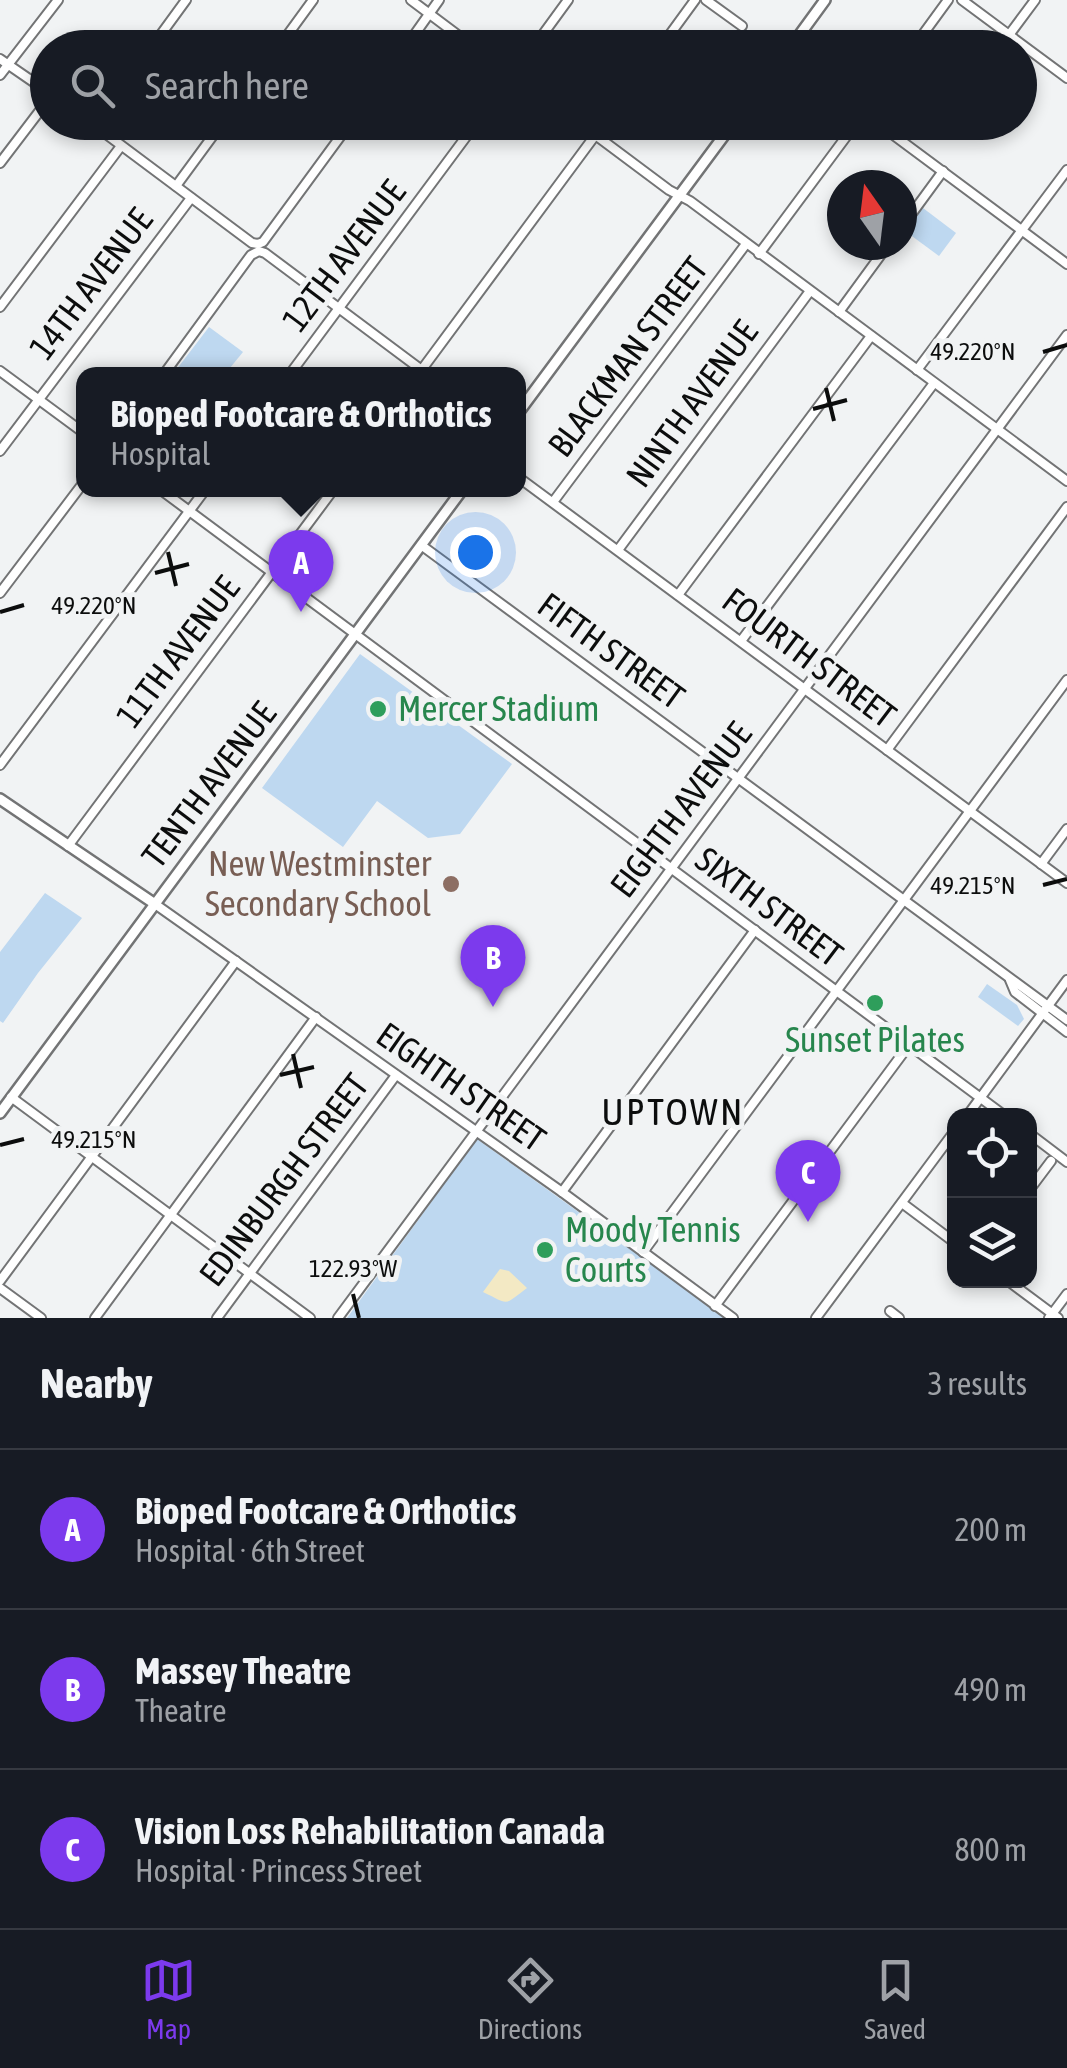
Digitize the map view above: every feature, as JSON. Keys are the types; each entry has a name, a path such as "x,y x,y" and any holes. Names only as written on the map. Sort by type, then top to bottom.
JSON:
{"main road":[{"path":"803,30 825,0"},
{"path":"526,402 721,140"},
{"name":"TENTH AVENUE","path":"0,1112 457,497"},
{"path":"0,800 155,904"}],"street":[{"path":"35,30 58,0"},
{"path":"164,30 186,0"},
{"path":"291,30 313,0"},
{"path":"411,0 451,30"},
{"path":"418,30 440,0"},
{"path":"546,30 568,0"},
{"path":"674,30 696,0"},
{"path":"706,0 742,26"},
{"path":"926,30 948,0"},
{"path":"962,0 1002,30"},
{"path":"1013,30 1034,0"},
{"path":"0,75 30,37"},
{"path":"1037,55 1064,75 1067,64"},
{"path":"0,59 30,80"},
{"path":"0,163 30,124"},
{"path":"113,140 414,367"},
{"name":"14TH AVENUE","path":"176,186 210,140"},
{"path":"169,367 339,140"},
{"name":"12TH AVENUE","path":"295,367 464,140"},
{"path":"426,367 591,140"},
{"path":"602,140 1067,481"},
{"path":"760,254 844,140"},
{"path":"901,140 1067,264"},
{"path":"0,307 121,146"},
{"path":"917,370 1067,170"},
{"path":"917,206 943,171"},
{"name":"14TH AVENUE","path":"0,451 190,198"},
{"name":"BLACKMAN STREET","path":"553,502 746,244"},
{"path":"838,312 877,260"},
{"name":"NINTH AVENUE","path":"618,550 810,291"},
{"name":"EIGHTH AVENUE","path":"338,1318 1067,334"},
{"path":"678,595 870,336"},
{"path":"0,371 76,427"},
{"path":"741,641 934,383"},
{"name":"FOURTH STREET","path":"526,483 1067,883"},
{"path":"1,590 76,492"},
{"name":"SIXTH STREET","path":"170,497 994,1108"},
{"path":"0,765 199,497"},
{"name":"11TH AVENUE","path":"68,846 327,497"},
{"path":"887,750 1067,507"},
{"name":"FIFTH STREET","path":"421,544 1010,980 1015,992 1067,1020"},
{"path":"643,1252 1067,680"},
{"path":"1041,864 1067,829"},
{"name":"EIGHTH STREET","path":"155,904 733,1318"},
{"path":"562,1192 755,930"},
{"path":"40,1318 0,1284 236,961"},
{"path":"972,1108 1067,980"},
{"name":"FIFTH STREET","path":"1045,1010 1067,1032"},
{"path":"95,1318 316,1018"},
{"path":"715,1306 909,1045"},
{"name":"EDINBURGH STREET","path":"216,1318 396,1075"},
{"path":"11,1097 310,1318"},
{"path":"1037,1139 1067,1162"},
{"path":"816,1318 947,1142"},
{"path":"1037,1179 1051,1160"},
{"path":"902,1203 947,1237"},
{"path":"1017,1288 1053,1317 1067,1294"},
{"path":"890,1312 899,1318"}],"shaded area":[{"path":"923,208 956,233 939,256 917,240 917,216"},
{"path":"209,327 243,352 231,367 178,367"},
{"name":"Mercer Stadium","path":"360,654 512,764 460,834 428,838 377,801 343,847 262,788"},
{"path":"45,893 82,918 3,1023 0,952"},
{"path":"987,984 1017,1005 1024,1019 1018,1026 978,997"},
{"path":"477,1139 726,1318 347,1318"}],"sand":[{"path":"500,1269 509,1271 527,1288 506,1302 483,1292"}],"place":[{"name":"Bioped Footcare & Orthotics","path":"301,612"},
{"name":"Mercer Stadium","path":"378,709"},
{"name":"New Westminster Secondary School","path":"451,884"},
{"name":"Sunset Pilates","path":"875,1003"},
{"name":"Massey Theatre","path":"493,1007"},
{"name":"Vision Loss Rehabilitation Canada","path":"808,1222"},
{"name":"Moody Tennis Courts","path":"545,1250"}],"district":[{"name":"UPTOWN","path":"673,1112"}]}
